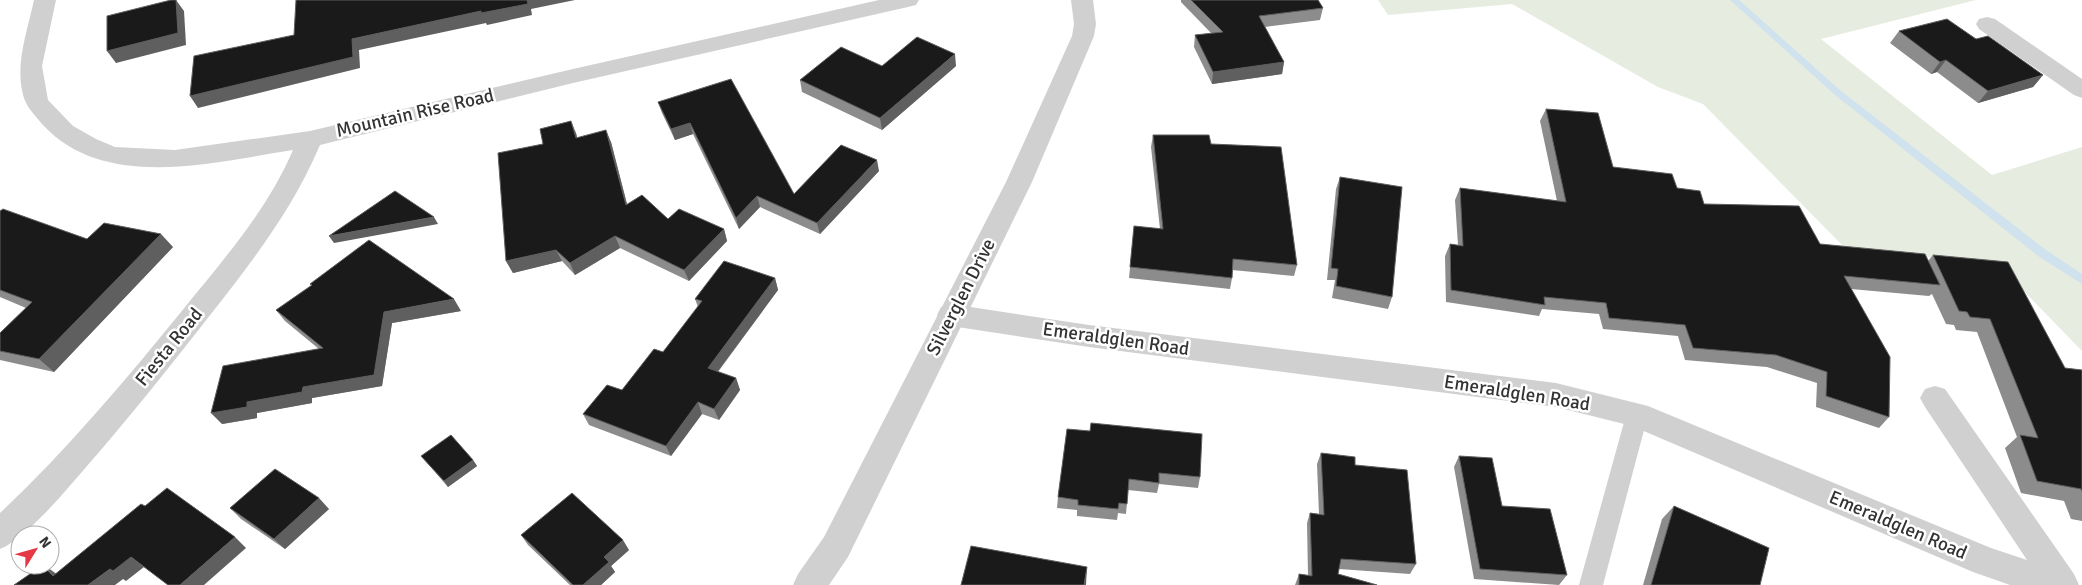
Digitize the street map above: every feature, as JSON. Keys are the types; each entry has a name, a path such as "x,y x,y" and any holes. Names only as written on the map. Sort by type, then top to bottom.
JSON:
{"street":[{"name":"Mountain Rise Road","path":"45,0 31,66 37,103 64,132 87,145 112,155 175,159 310,138 908,0"},
{"name":"Silverglen Drive","path":"810,585 836,547 1019,182 1073,63 1085,24 1082,0"},
{"path":"1988,24 2082,90"},
{"name":"Fiesta Road","path":"0,534 47,489 125,402 249,247 293,179 310,138"},
{"name":"Emeraldglen Road","path":"951,315 1089,336 1556,395 1637,415 1985,562 2053,585"},
{"path":"1935,398 2062,585"}],"lane":[{"path":"1591,585 1637,415"}],"shaded area":[{"path":"1378,0 1976,0 1821,39 1992,175 2082,147 2082,351 2015,282 1976,263 1844,247 1703,104 1658,87 1512,4 1388,15"}],"building":[{"path":"176,0 178,33 107,51 107,16"},
{"path":"296,0 527,0 528,4 481,13 481,11 352,39 353,57 190,96 194,56 294,35"},
{"path":"1191,0 1318,0 1323,8 1259,16 1284,62 1213,72 1195,35 1223,32"},
{"path":"1947,19 1976,39 1988,36 2043,75 1988,91 1946,60 1940,62 1899,31"},
{"path":"917,37 955,54 880,118 800,80 841,47 882,66"},
{"path":"731,79 794,194 841,145 877,160 817,223 757,196 736,218 690,123 671,129 658,102"},
{"path":"1546,109 1598,113 1613,167 1672,174 1677,188 1700,191 1704,204 1799,206 1820,244 1925,254 1940,285 1844,276 1890,357 1889,417 1826,396 1827,372 1776,355 1693,348 1685,325 1609,318 1606,303 1544,297 1545,305 1451,290 1450,244 1463,246 1460,188 1566,202"},
{"path":"571,121 576,138 606,130 626,205 642,195 668,219 679,209 724,229 684,270 615,236 570,263 556,250 506,261 498,153 543,144 540,129"},
{"path":"1153,135 1209,135 1211,144 1281,147 1297,265 1233,259 1232,278 1130,267 1134,226 1163,229"},
{"path":"1340,177 1402,187 1392,297 1336,286 1338,269 1331,268"},
{"path":"395,191 434,217 329,236"},
{"path":"3,209 87,239 104,223 161,234 39,359 0,351 0,333 32,302 0,290 0,211"},
{"path":"369,240 454,299 384,312 374,375 303,387 302,392 247,402 247,407 211,413 223,366 323,348 276,310 312,285 310,284"},
{"path":"1933,255 2008,262 2065,368 2082,370 2082,491 2081,489 2037,481 2020,435 2038,438 1990,319 1970,317 1967,312 1959,311"},
{"path":"724,261 775,278 708,368 736,378 714,409 698,402 666,446 583,414 607,385 622,390 654,349 663,352 702,301 695,299"},
{"path":"1091,423 1202,434 1200,477 1159,473 1159,483 1129,479 1127,504 1119,503 1118,509 1078,505 1078,500 1058,497 1067,429 1090,431"},
{"path":"451,435 473,460 444,481 421,456"},
{"path":"1321,453 1355,457 1355,465 1407,470 1416,564 1341,559 1338,574 1377,585 1299,585 1299,574 1312,576 1310,513 1324,515"},
{"path":"1459,456 1492,458 1502,506 1550,509 1567,575 1480,569"},
{"path":"275,469 319,498 274,539 230,508"},
{"path":"167,488 235,537 180,585 168,585 131,557 113,571 110,569 88,585 14,585 28,575 60,575 60,570 141,504 145,506"},
{"path":"572,493 623,540 604,557 609,562 583,585 573,585 521,535"},
{"path":"1674,506 1769,548 1760,585 1651,585"},
{"path":"971,546 1087,567 1084,585 961,585"}],"waterway":[{"path":"1734,0 1838,93 2042,253 2082,280"}]}
